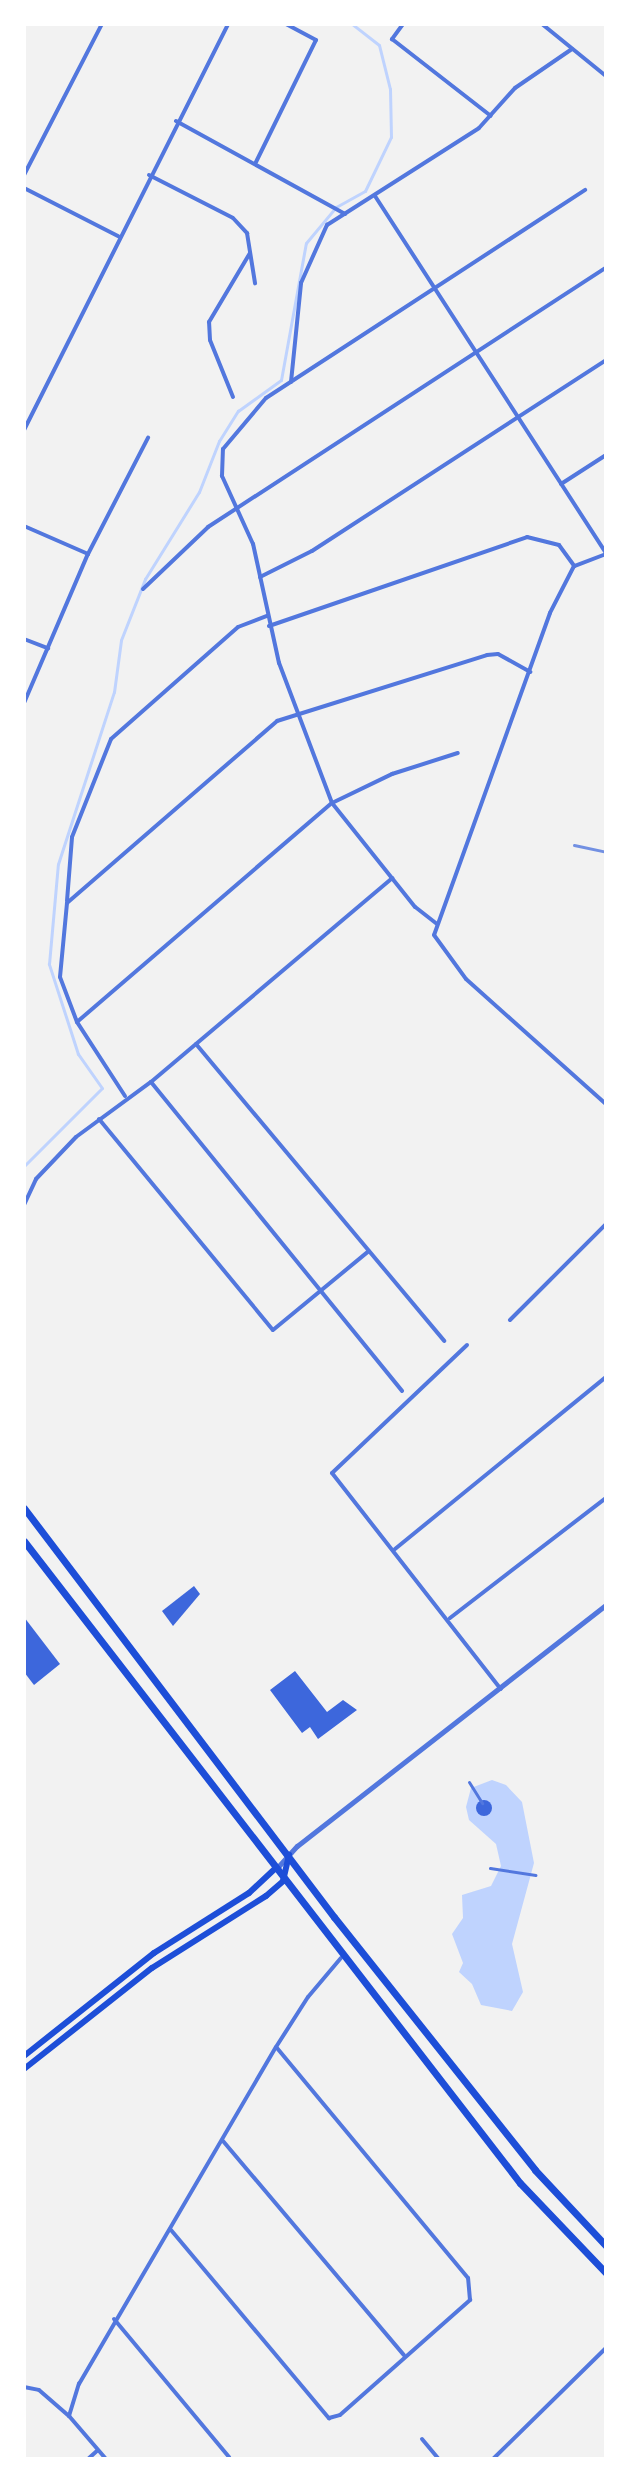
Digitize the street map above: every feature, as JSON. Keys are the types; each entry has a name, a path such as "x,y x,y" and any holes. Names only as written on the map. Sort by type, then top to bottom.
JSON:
{"main road":[{"path":"24,1508 535,2170 606,2246"},
{"path":"24,1541 341,1958 520,2183 606,2273"},
{"path":"85,1621 100,1609"},
{"path":"24,2069 152,1968 283,1881 289,1855"},
{"path":"24,2056 154,1953 249,1893 274,1870"}],"street":[{"path":"24,175 102,24"},
{"path":"24,430 118,236 228,24"},
{"path":"255,163 316,40 286,24"},
{"path":"403,24 392,39 491,116"},
{"path":"542,24 606,76"},
{"path":"291,382 301,283 327,225 491,116 515,88 572,49"},
{"path":"176,121 345,214"},
{"path":"149,175 233,218 247,233 255,283"},
{"path":"24,188 118,236"},
{"path":"437,924 392,878 332,803 269,626 260,577 238,508 222,476 223,449 243,420 291,382 585,190"},
{"path":"374,195 606,554 574,566 550,613 434,935 466,979 606,1104"},
{"path":"233,397 210,340 209,322 252,251"},
{"path":"143,589 208,527 606,268"},
{"path":"260,577 312,551 606,360"},
{"path":"24,703 88,554 148,438"},
{"path":"561,484 606,455"},
{"path":"24,526 88,554"},
{"path":"269,626 527,537 559,545 574,566"},
{"path":"125,1096 77,1022 57,962 67,903 72,837 111,739 238,627 267,616"},
{"path":"24,639 48,648"},
{"path":"67,903 277,721 487,655 498,654 530,672"},
{"path":"77,1022 332,803 392,774 458,753"},
{"path":"24,1205 50,1162 125,1096 151,1082 392,878"},
{"path":"196,1044 444,1341"},
{"path":"151,1082 402,1391"},
{"path":"99,1119 273,1330 369,1251"},
{"path":"510,1320 606,1224"},
{"path":"467,1345 332,1473 450,1618 501,1689"},
{"path":"395,1549 606,1377"},
{"path":"450,1618 606,1498"},
{"path":"274,1870 606,1605"},
{"path":"469,1782 482,1803"},
{"path":"490,1868 535,1875"},
{"path":"69,2416 79,2384 114,2319 171,2230 276,2047 308,1997 341,1958"},
{"path":"171,2230 329,2418 340,2415 473,2293 468,2278 276,2047"},
{"path":"223,2141 404,2355"},
{"path":"114,2319 229,2457"},
{"path":"493,2459 606,2348"},
{"path":"24,2387 39,2390 69,2416 106,2459"},
{"path":"422,2439 439,2459"},
{"path":"88,2459 98,2450"}],"water":[{"path":"492,1780 506,1785 522,1802 534,1863 512,1944 523,1992 512,2011 481,2005 472,1984 459,1972 463,1963 452,1934 463,1918 462,1895 491,1886 501,1866 496,1844 469,1820 466,1807 471,1788"}],"building":[{"path":"194,1586 200,1594 173,1626 162,1611"},
{"path":"24,1617 60,1664 34,1685 24,1672"},
{"path":"295,1671 327,1712 343,1700 357,1710 318,1739 310,1727 302,1733 270,1690"},
{"path":"481,1800 487,1800 492,1808 490,1814 481,1816 476,1811 476,1805"}],"waterway":[{"path":"24,1166 102,1088 78,1054 49,964 58,864 114,692 121,640 145,579 199,492 219,441 238,411 281,380 306,243 336,207 365,191 391,137 390,89 379,45 352,24"}],"railway":[{"path":"574,845 606,852"}]}
